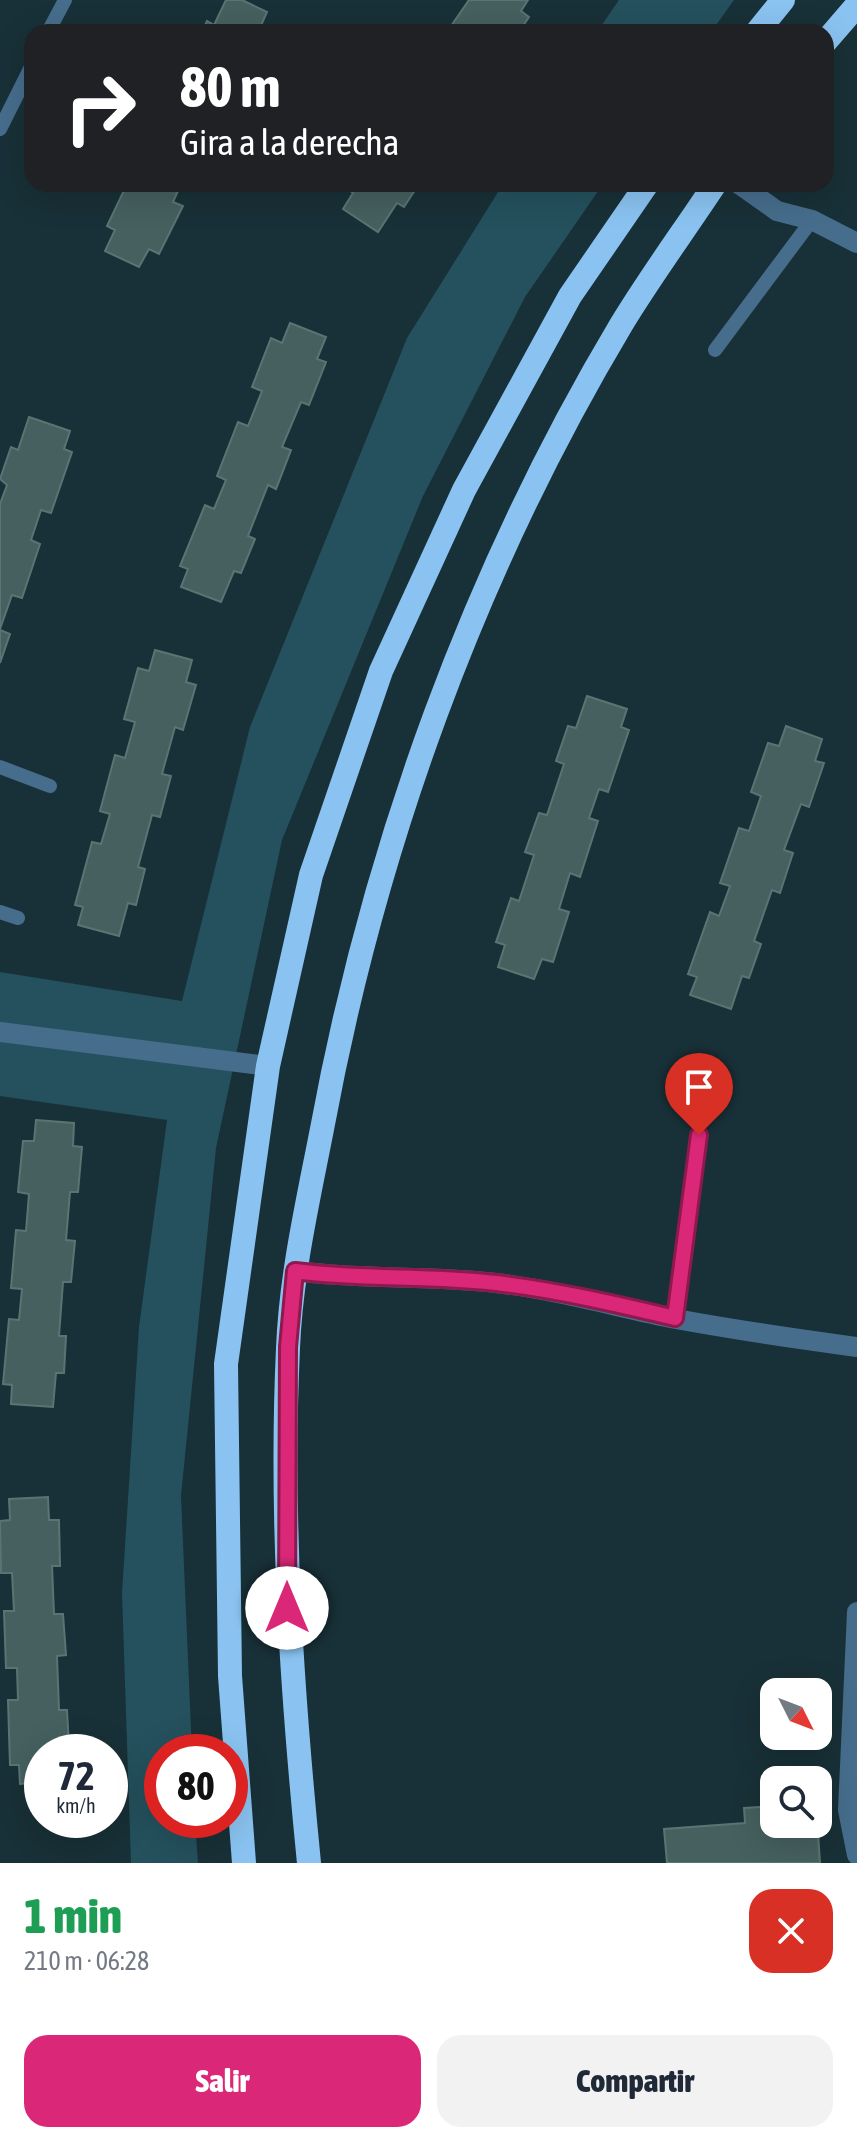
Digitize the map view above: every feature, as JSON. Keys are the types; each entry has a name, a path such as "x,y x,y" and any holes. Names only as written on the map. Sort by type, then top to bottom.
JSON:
{"highway":[{"path":"764,24 783,0"},
{"path":"834,32 857,5"},
{"path":"244,1863 230,1676 226,1364 268,1066 311,875 381,671 464,490 570,296 642,192"},
{"path":"309,1863 287,1608 288,1347 295,1271 339,1039 375,897 440,698 522,509 621,325 710,192"}],"street":[{"path":"750,192 777,211 812,220 857,243"},
{"path":"0,1032 268,1066"},
{"path":"295,1271 342,1278 391,1275 497,1283 597,1300 675,1318 857,1347"},
{"path":"857,1612 848,1810 857,1855"}],"lane":[{"path":"52,24 65,0"},
{"path":"0,129 24,81"},
{"path":"715,350 812,220"},
{"path":"0,767 50,786"},
{"path":"0,912 18,918"},
{"path":"675,1318 699,1135"}],"shaded area":[{"path":"619,0 734,0 717,24 602,24"},
{"path":"498,192 597,192 525,297 423,496 282,840 216,1148 181,1496 191,1734 144,1734 144,1838 196,1838 198,1863 131,1863 122,1593 139,1327 167,1120 0,1096 0,972 182,1001 250,727 407,338"}],"building":[{"path":"226,0 242,0 267,12 262,24 214,24"},
{"path":"469,0 528,0 521,11 529,17 524,24 452,24"},
{"path":"123,192 177,192 173,202 183,206 159,254 149,249 139,267 105,251 115,230 107,226"},
{"path":"414,192 404,207 397,203 378,232 343,209 353,193"},
{"path":"290,323 326,337 317,359 326,362 309,405 301,402 282,447 291,450 276,489 268,485 248,536 255,539 241,573 234,571 221,602 181,587 188,569 180,566 205,505 214,509 226,480 217,476 238,422 248,426 262,391 252,387 271,338 282,343"},
{"path":"29,417 70,431 64,449 72,452 51,513 41,510 31,540 40,544 22,598 12,595 0,629 0,504 7,485 0,479 11,447 18,450"},
{"path":"0,630 10,634 0,663"},
{"path":"155,650 192,660 186,682 196,685 183,730 175,727 162,774 171,776 160,817 152,815 138,867 145,869 136,905 128,903 119,936 78,925 83,907 75,905 92,842 101,844 110,814 100,811 115,755 125,758 135,722 124,719 138,668 149,671"},
{"path":"587,696 627,709 621,727 629,730 608,792 599,789 589,818 598,821 580,877 570,873 559,909 569,912 553,962 542,959 534,979 498,967 505,945 496,942 511,898 519,901 534,855 525,852 539,813 547,815 564,764 556,761 568,726 576,728"},
{"path":"786,726 822,739 815,761 824,763 809,807 801,804 784,850 793,853 780,893 772,890 754,941 761,944 749,978 742,976 731,1009 690,995 697,977 688,974 710,912 719,916 730,886 720,883 739,828 749,831 761,796 751,792 768,743 779,746"},
{"path":"36,1120 74,1123 73,1146 82,1147 78,1192 70,1192 66,1240 75,1241 71,1282 63,1282 59,1336 66,1336 64,1373 56,1373 53,1407 11,1404 12,1385 3,1384 9,1319 19,1320 22,1289 11,1288 16,1230 26,1231 29,1194 18,1192 23,1141 34,1141"},
{"path":"48,1497 49,1520 59,1520 60,1566 52,1566 54,1614 63,1614 66,1655 57,1656 59,1710 67,1710 68,1734 24,1734 24,1784 20,1784 19,1765 10,1765 8,1700 18,1700 17,1668 6,1668 4,1611 14,1611 12,1573 1,1573 0,1521 10,1520 9,1499"},
{"path":"760,1807 760,1838 818,1838 820,1863 667,1863 664,1829 745,1823 744,1808"}],"route":[{"path":"287,1608 288,1347 295,1271 342,1278 391,1275 497,1283 597,1300 675,1318 699,1135"}]}
